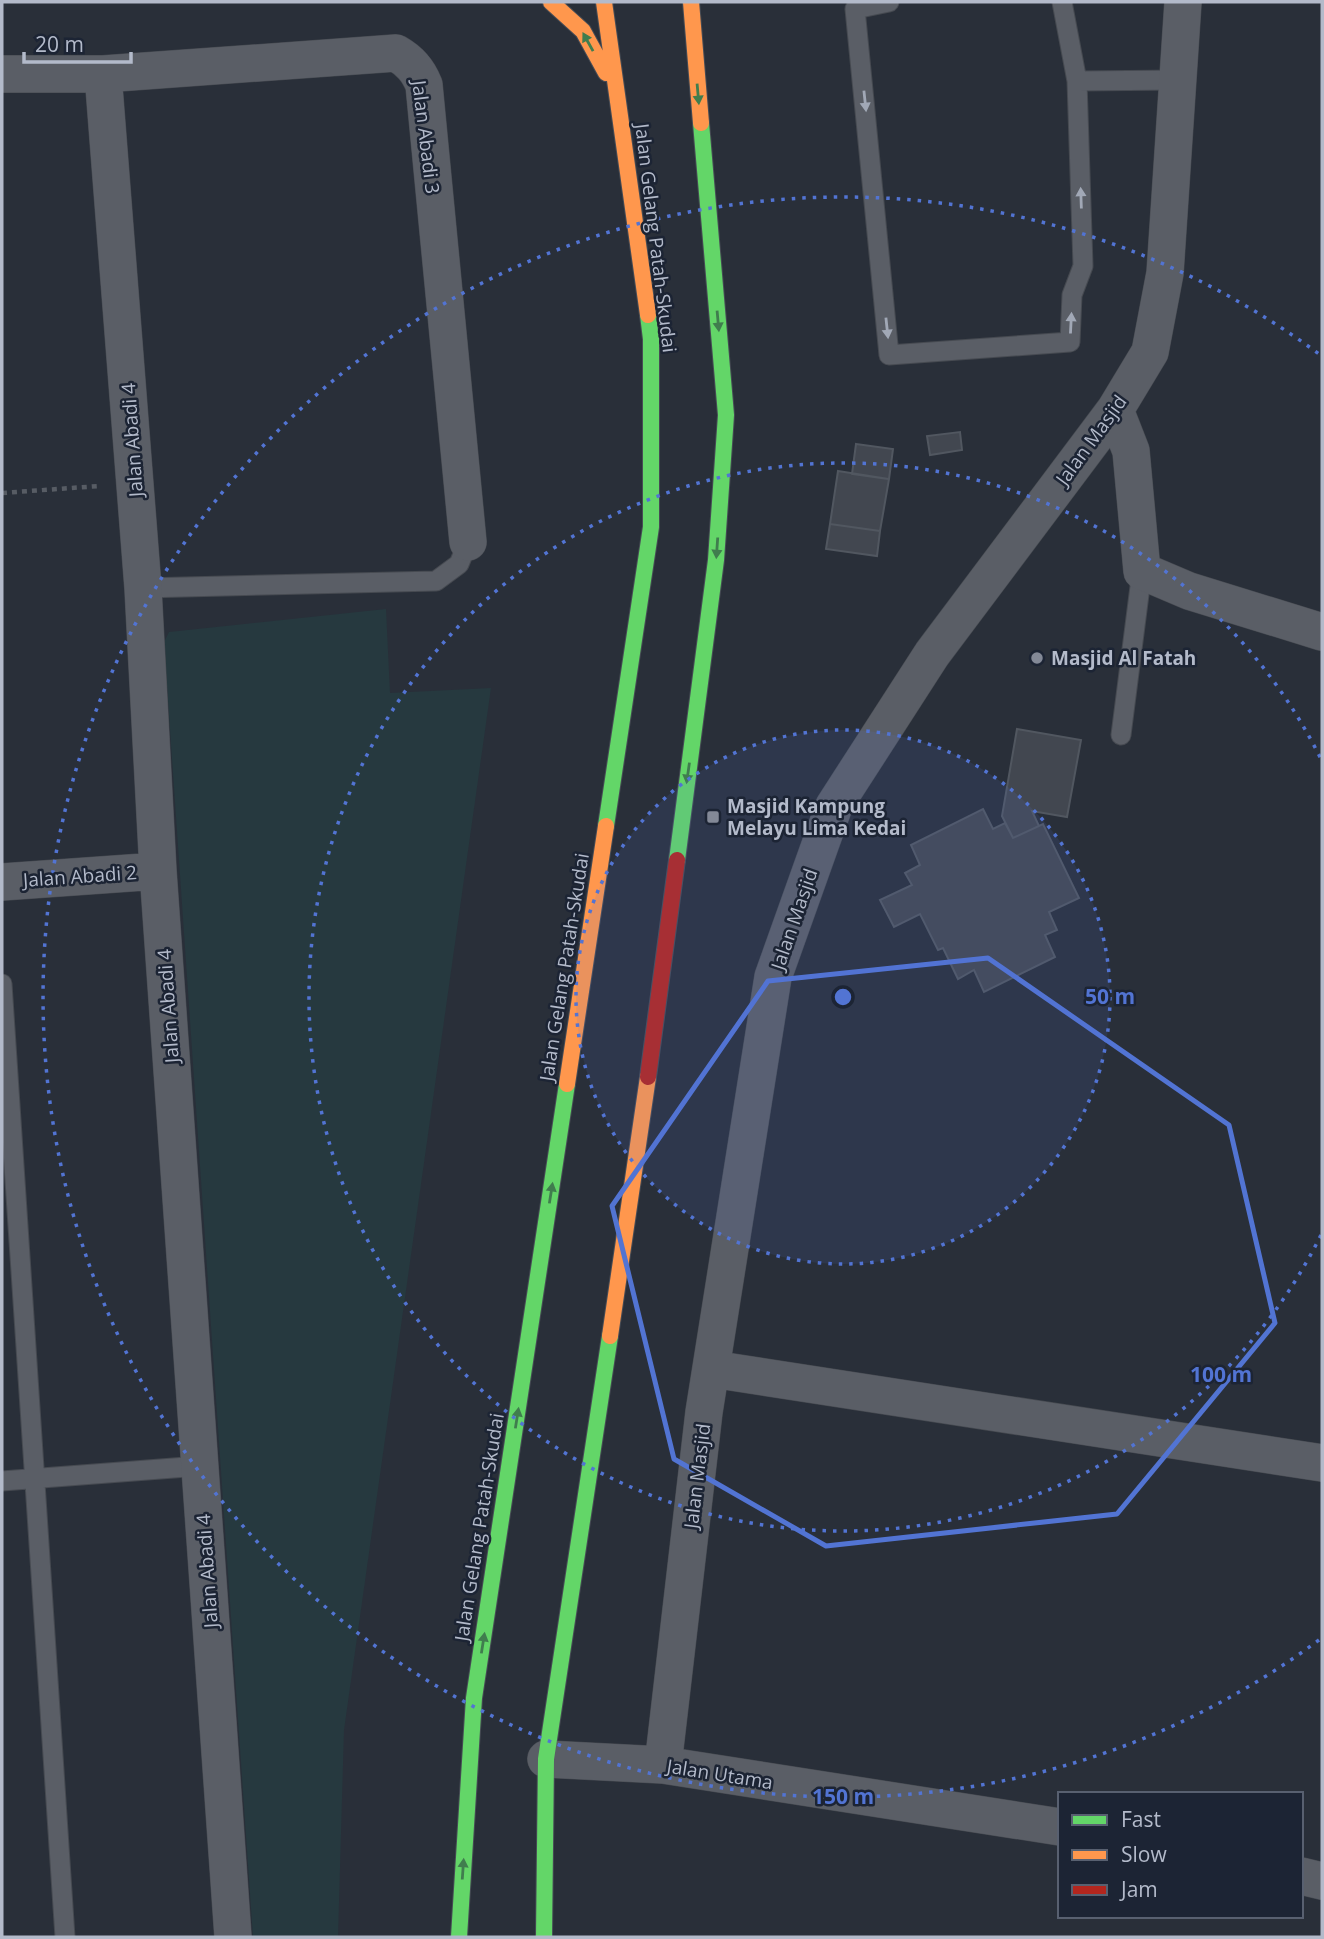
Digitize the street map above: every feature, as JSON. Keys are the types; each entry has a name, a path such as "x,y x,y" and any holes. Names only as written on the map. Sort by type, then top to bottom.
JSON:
{"main road":[{"path":"551,2 583,32 615,90"},
{"name":"Jalan Gelang Patah-Skudai","path":"459,1937 474,1698 651,527 651,339 604,2"},
{"path":"544,1937 546,1759 645,1101 716,560 726,415 691,2"},
{"path":"694,49 707,22"}],"street":[{"name":"Jalan Masjid","path":"663,1765 704,1412 774,977 834,806 932,654 1115,410 1150,352 1165,272 1183,2"},
{"name":"Jalan Abadi 3","path":"2,74 103,74 396,53 407,60 420,74 424,85 468,542"},
{"name":"Jalan Abadi 4","path":"103,74 143,588 158,871 233,1937"},
{"path":"1115,410 1130,451 1142,571 1189,591 1322,632"},
{"name":"Jalan Abadi 2","path":"2,882 158,871"},
{"path":"712,1369 1322,1463"},
{"name":"Jalan Utama","path":"546,1759 663,1765 1058,1827"},
{"path":"1303,1876 1322,1881"}],"lane":[{"path":"888,2 855,9 889,355 1070,342 1072,295 1083,266 1077,81 1062,2"},
{"path":"1077,81 1179,80"},
{"path":"143,588 436,580 459,564 468,542"},
{"path":"1121,735 1142,571"},
{"path":"2,984 65,1937"},
{"path":"2,1481 200,1465"}],"path":[{"path":"2,493 135,483"}],"highlighted area":[{"path":"988,958 1229,1125 1275,1323 1117,1514 826,1546 674,1459 612,1206 768,981"}],"shaded area":[{"path":"386,609 390,693 491,688 344,1730 338,1937 253,1937 164,642 169,632"}],"building":[{"path":"960,432 962,450 930,455 927,436"},
{"path":"856,444 893,449 889,479 852,474"},
{"path":"838,471 889,479 880,531 830,524"},
{"path":"830,524 880,531 877,556 826,549"},
{"path":"1017,729 1081,740 1067,817 1032,811 1039,826 1013,838 1002,816"},
{"path":"983,809 993,829 1005,823 1013,838 1043,824 1079,898 1049,912 1057,930 1045,935 1055,957 984,992 974,970 958,979 943,948 938,950 920,914 894,927 880,900 912,885 905,873 920,865 911,845"}],"traffic: fast":[{"path":"677,860 716,560 726,415 701,123"},
{"path":"606,826 651,527 651,339 648,315"},
{"path":"459,1937 474,1698 567,1084"},
{"path":"544,1937 546,1759 610,1336"}],"traffic: slow":[{"path":"551,2 583,31 606,73"},
{"path":"604,2 648,315"},
{"path":"691,2 701,123"},
{"path":"567,1084 606,826"},
{"path":"610,1336 648,1077"}],"traffic: jam":[{"path":"648,1077 677,860"}],"place":[{"name":"Masjid Al Fatah","path":"1037,658"},
{"name":"Masjid Kampung Melayu Lima Kedai","path":"713,817"}]}
